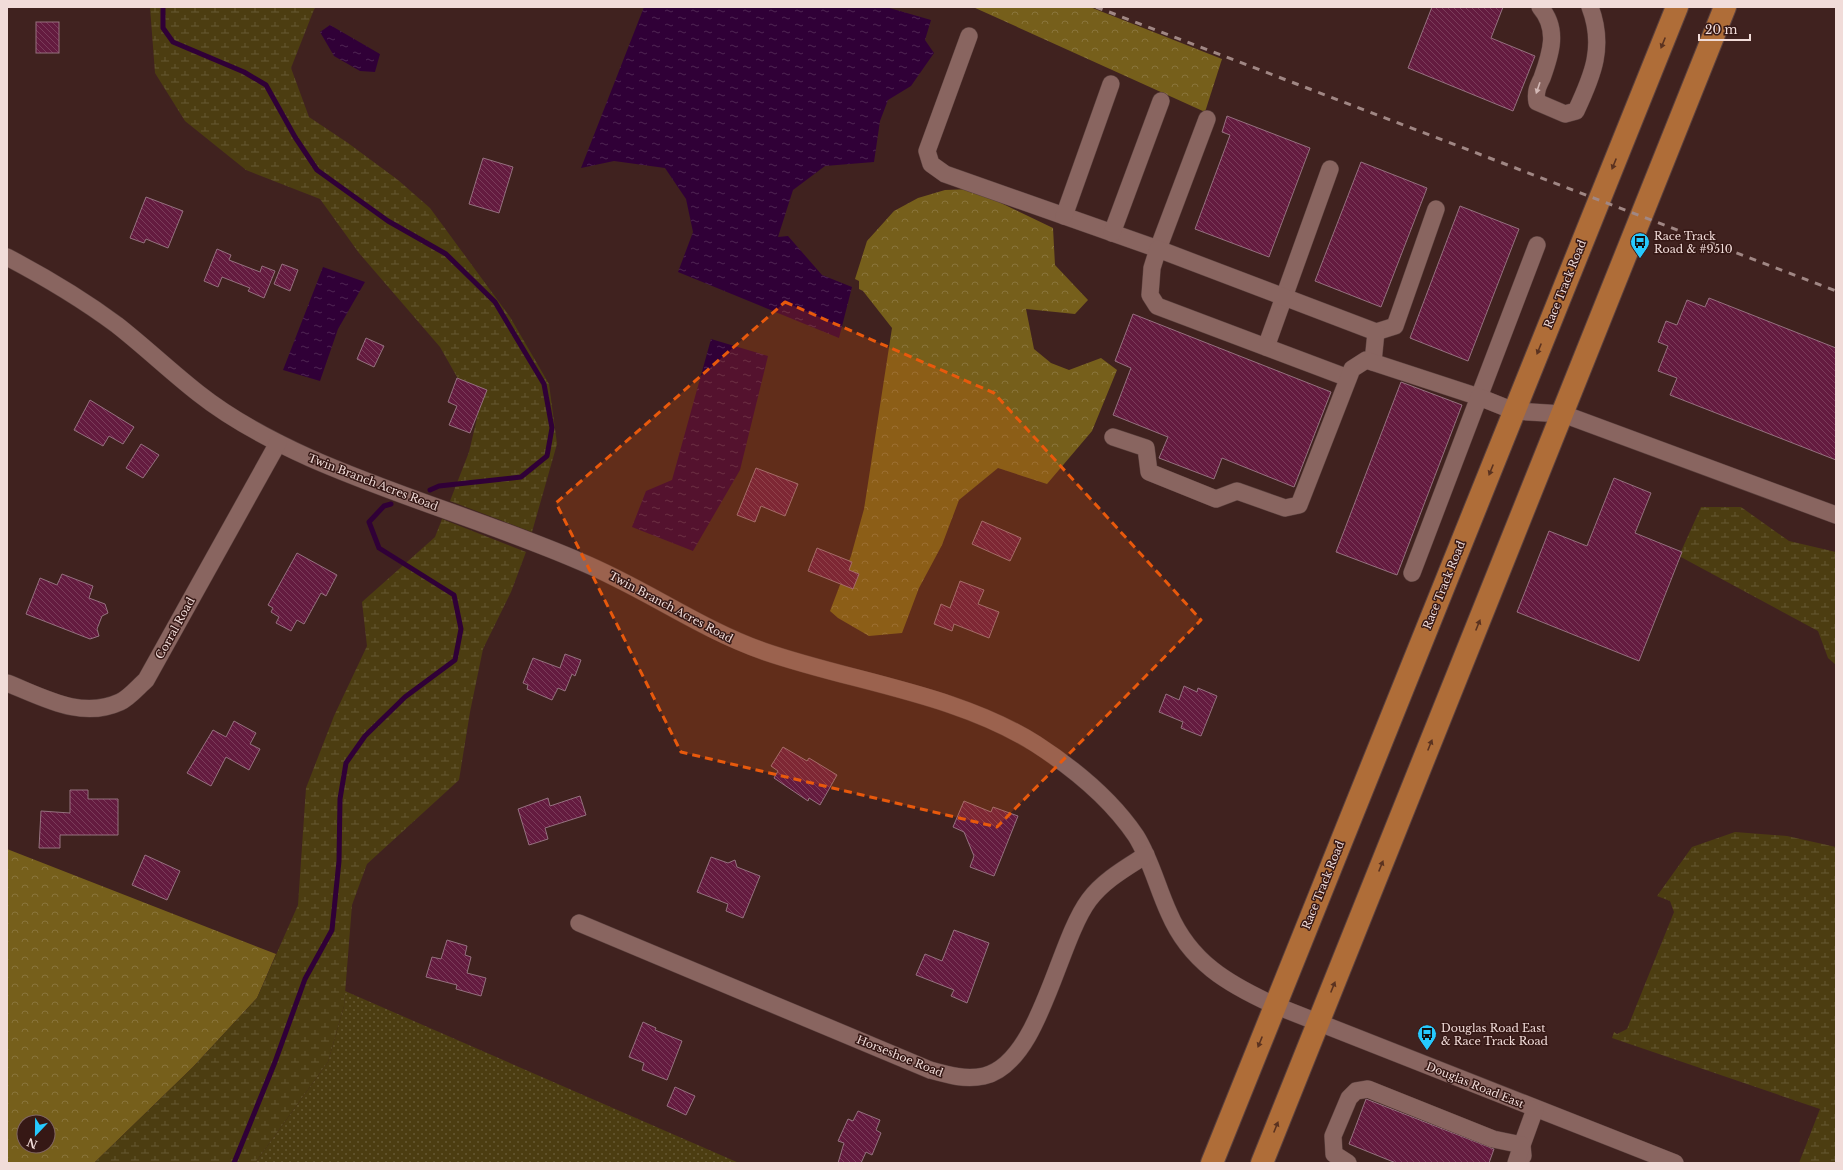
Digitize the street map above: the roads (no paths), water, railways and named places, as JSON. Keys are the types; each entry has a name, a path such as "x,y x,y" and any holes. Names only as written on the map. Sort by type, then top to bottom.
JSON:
{"main road":[{"name":"Race Track Road","path":"1212,1163 1274,1005 1677,7"},
{"path":"1262,1163 1725,7"}],"street":[{"path":"1540,7 1547,15 1552,34 1551,51 1536,94 1537,102 1565,114 1576,111 1596,63 1596,22 1590,7"},
{"path":"969,36 927,151 931,164 945,174 1112,233 1376,332 1395,326 1436,209"},
{"path":"1064,216 1111,84"},
{"path":"1112,233 1161,101"},
{"path":"1207,119 1152,268 1150,295 1157,306 1348,378"},
{"path":"1266,347 1330,169"},
{"path":"1412,573 1537,245"},
{"name":"Twin Branch Acres Road","path":"7,257 93,307 122,329 199,394 249,428 278,443 344,472 581,561 694,621 739,642 796,662 941,702 1007,728 1058,760 1103,798 1131,829 1158,880 1168,911 1177,930 1190,948 1223,980 1274,1005"},
{"path":"1373,362 1376,332"},
{"path":"1113,437 1146,448 1149,472 1216,499 1237,491 1284,508 1300,505 1352,369 1366,360 1479,396 1514,411 1563,414 1836,515"},
{"name":"Corral Road","path":"7,683 61,705 90,710 120,702 146,680 278,443"},
{"name":"Horseshoe Road","path":"579,923 930,1070 951,1076 968,1078 998,1070 1011,1060 1021,1049 1031,1031 1077,920 1088,900 1109,880 1146,855"},
{"name":"Douglas Road East","path":"1274,1005 1675,1163"},
{"path":"1348,1163 1334,1154 1332,1136 1349,1098 1356,1091 1368,1089 1493,1139 1522,1145"},
{"path":"1516,1163 1535,1109"},
{"path":"1522,1145 1522,1156 1528,1163"}],"water":[{"path":"644,7 886,7 931,20 925,40 934,53 911,86 888,100 880,121 874,162 825,166 793,190 778,237 788,236 822,275 852,287 839,338 678,272 693,232 686,199 665,168 614,161 581,168"},
{"path":"330,25 380,54 375,72 360,71 334,56 320,32"},
{"path":"323,267 365,282 338,329 320,381 283,370"},
{"path":"711,339 768,356 740,470 693,551 632,527 646,491 672,480"}],"waterway":[{"path":"163,7 163,28 173,42 244,72 266,85 295,137 317,170 388,221 446,254 495,302 544,384 552,428 547,456 521,477 439,486 430,490"},
{"path":"234,1163 275,1062 305,979 332,930 339,861 340,799 346,763 365,736 405,697 455,660 461,629 454,595 379,548 369,522 384,506 391,504"}],"railway":[{"path":"1096,7 1836,291"}],"place":[{"name":"Race Track Road & #9510","path":"1640,259"},
{"name":"Douglas Road East & Race Track Road","path":"1427,1051"}]}
